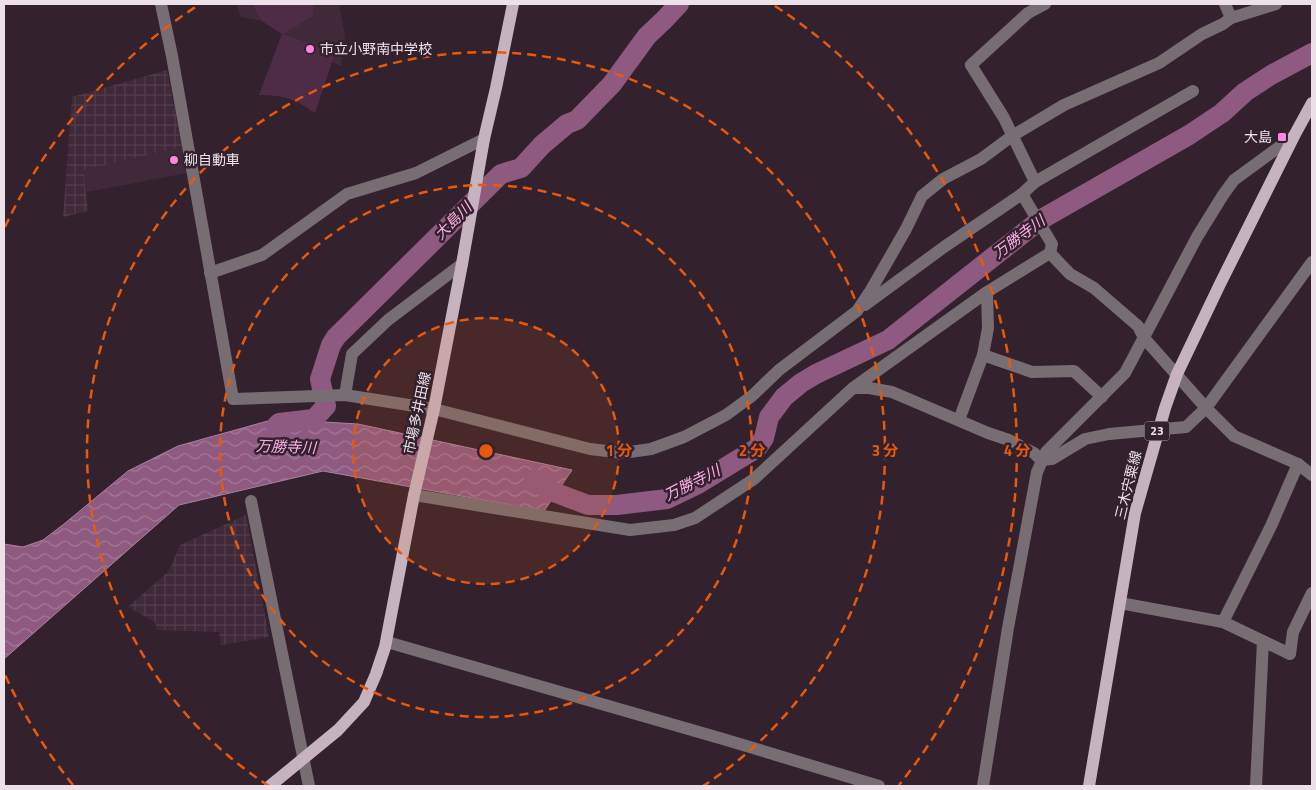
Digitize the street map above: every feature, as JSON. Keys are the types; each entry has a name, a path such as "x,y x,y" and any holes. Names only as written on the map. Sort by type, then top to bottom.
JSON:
{"main road":[{"name":"市場多井田線","path":"270,786 338,730 364,702 376,674 386,642 467,240 484,139 513,4"},
{"name":"三木宍粟線","path":"1088,786 1135,513 1157,431 1177,374 1220,284 1312,103"}],"street":[{"path":"161,4 233,399 301,395 345,395 590,449 623,454 651,449 684,437 726,415 752,396 779,370 857,311 944,247 1022,194 1035,182 1193,91"},
{"path":"1035,182 1004,118 971,65 1028,13 1045,4"},
{"path":"1225,4 1231,18"},
{"path":"857,311 906,229 922,196 943,179 981,159 1012,136 1064,105 1159,63 1202,34 1231,18 1276,4"},
{"path":"982,786 1008,628 1037,472 1041,460 1046,452 1125,373 1198,237 1234,180 1294,136"},
{"path":"210,274 262,255 347,194 416,173 484,139"},
{"path":"1022,194 1051,248 1070,274 1094,288 1138,326 1144,338 1206,408 1234,436 1298,464 1312,475"},
{"path":"416,490 630,530 674,525 695,518 754,479 853,388 1051,248"},
{"path":"1041,460 1052,459 1085,439 1109,434 1186,427 1206,408 1312,262"},
{"path":"345,395 352,354 388,320 462,264"},
{"path":"959,420 983,355 988,328 987,292"},
{"path":"983,355 1032,372 1074,371 1102,396"},
{"path":"853,388 869,388 892,392 1009,440 1034,453 1041,460"},
{"path":"1223,622 1271,526 1298,464"},
{"path":"250,501 304,758 308,786"},
{"path":"1120,603 1223,622 1290,654 1293,632 1312,593"},
{"path":"386,642 880,786"},
{"path":"1256,786 1263,642"}],"shaded area":[{"name":"市立小野南中学校","path":"236,4 339,4 345,35 341,66 332,62 315,113 299,102 283,96 259,95 282,34 262,21 241,17"},
{"name":"市立小野南中学校","path":"252,4 313,4 313,16 283,34 335,53 315,113 289,99 259,95 282,34 262,21"},
{"path":"167,70 182,147 84,170 88,211 63,217 72,97"},
{"path":"182,147 187,173 87,192 84,170"},
{"path":"246,515 269,637 221,645 219,632 157,630 155,622 128,607 169,571 180,545"}],"water":[{"path":"275,419 358,424 572,470 544,511 323,471 179,505 4,659 4,544 23,547 43,540 128,471 178,446"}],"waterway":[{"name":"大島川","path":"276,426 279,423 314,419 326,406 320,379 331,345 336,337 501,174 521,168 542,145 567,124 577,120 612,84 647,36 679,4"},
{"name":"万勝寺川","path":"534,479 551,491 588,505 617,505 667,499 698,484 757,448 764,438 769,417 784,397 801,383 888,340 1040,220 1189,135 1222,113 1245,92 1271,75 1312,53"}],"place":[{"name":"市立小野南中学校","path":"310,49"},
{"name":"大島","path":"1282,137"},
{"name":"柳自動車","path":"174,160"}]}
